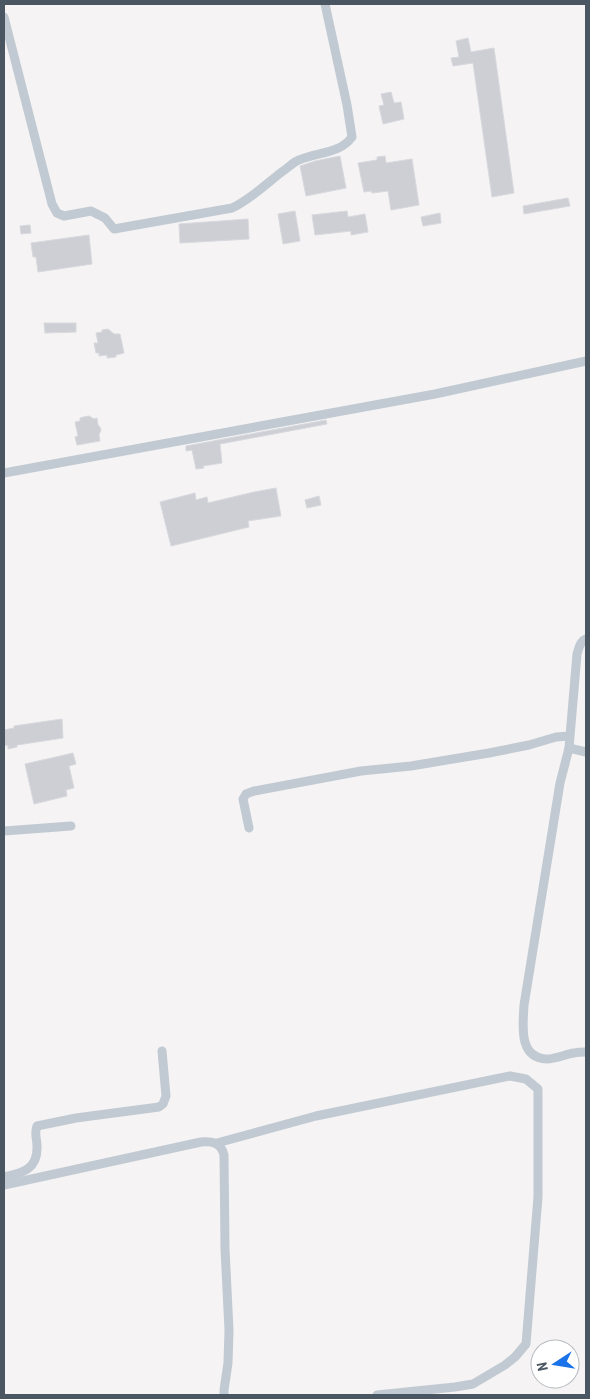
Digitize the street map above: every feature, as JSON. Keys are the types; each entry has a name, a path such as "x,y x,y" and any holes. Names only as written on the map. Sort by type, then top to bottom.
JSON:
{"street":[{"path":"4,17 52,204 57,214 64,216 91,211 105,218 114,229 232,208 245,201 298,160 347,144 352,137 351,129 325,4"},
{"path":"4,473 435,394 586,361"},
{"path":"586,639 580,644 577,654 569,748 560,783 524,1005 522,1034 527,1047 540,1058 549,1059 586,1052"},
{"path":"248,828 243,799 246,794 254,790 361,771 411,766 489,753 529,745 556,737 569,736"},
{"path":"569,748 586,752"},
{"path":"4,830 71,826"},
{"path":"4,1177 22,1172 32,1165 37,1152 36,1132 38,1126 76,1118 159,1107 163,1104 166,1096 162,1050"},
{"path":"4,1185 202,1142 218,1143 316,1116 510,1076 526,1079 538,1089 538,1197 526,1344 505,1365 473,1384 403,1394 376,1395"},
{"path":"218,1143 224,1155 225,1249 229,1330 228,1363 224,1395"}],"building":[{"path":"468,38 471,52 494,48 514,193 492,197 473,63 453,66 451,58 459,57 456,41"},
{"path":"391,92 394,103 401,102 404,119 383,124 379,106 384,105 381,94"},
{"path":"340,156 346,188 306,196 300,166"},
{"path":"385,156 386,163 412,159 419,205 391,210 388,191 364,192 358,163 377,160 377,157"},
{"path":"568,198 570,206 524,214 523,206"},
{"path":"295,211 300,241 283,244 278,214"},
{"path":"347,211 348,217 365,214 368,232 351,235 351,231 315,235 312,215"},
{"path":"440,213 441,223 423,226 421,217"},
{"path":"248,219 249,239 180,243 179,224"},
{"path":"30,225 31,233 21,234 20,226"},
{"path":"89,235 92,264 38,272 36,257 33,257 31,243"},
{"path":"44,323 76,323 76,332 45,333"},
{"path":"108,329 114,334 120,334 124,353 116,355 116,357 107,358 107,355 99,356 99,353 96,353 94,343 98,343 96,333"},
{"path":"89,416 94,419 97,418 101,430 99,435 100,441 77,445 75,437 78,436 75,422 80,421 80,418"},
{"path":"326,420 327,424 220,444 222,463 203,466 204,468 196,469 192,450 186,451 186,446"},
{"path":"276,488 281,516 248,521 249,527 171,546 160,502 195,493 196,500 207,497 208,503"},
{"path":"319,496 321,505 307,508 305,500"},
{"path":"62,719 63,738 17,745 17,747 8,749 8,745 4,746 4,730 14,728 14,726"},
{"path":"73,753 76,764 69,766 74,788 66,790 67,796 34,804 25,764"}]}
